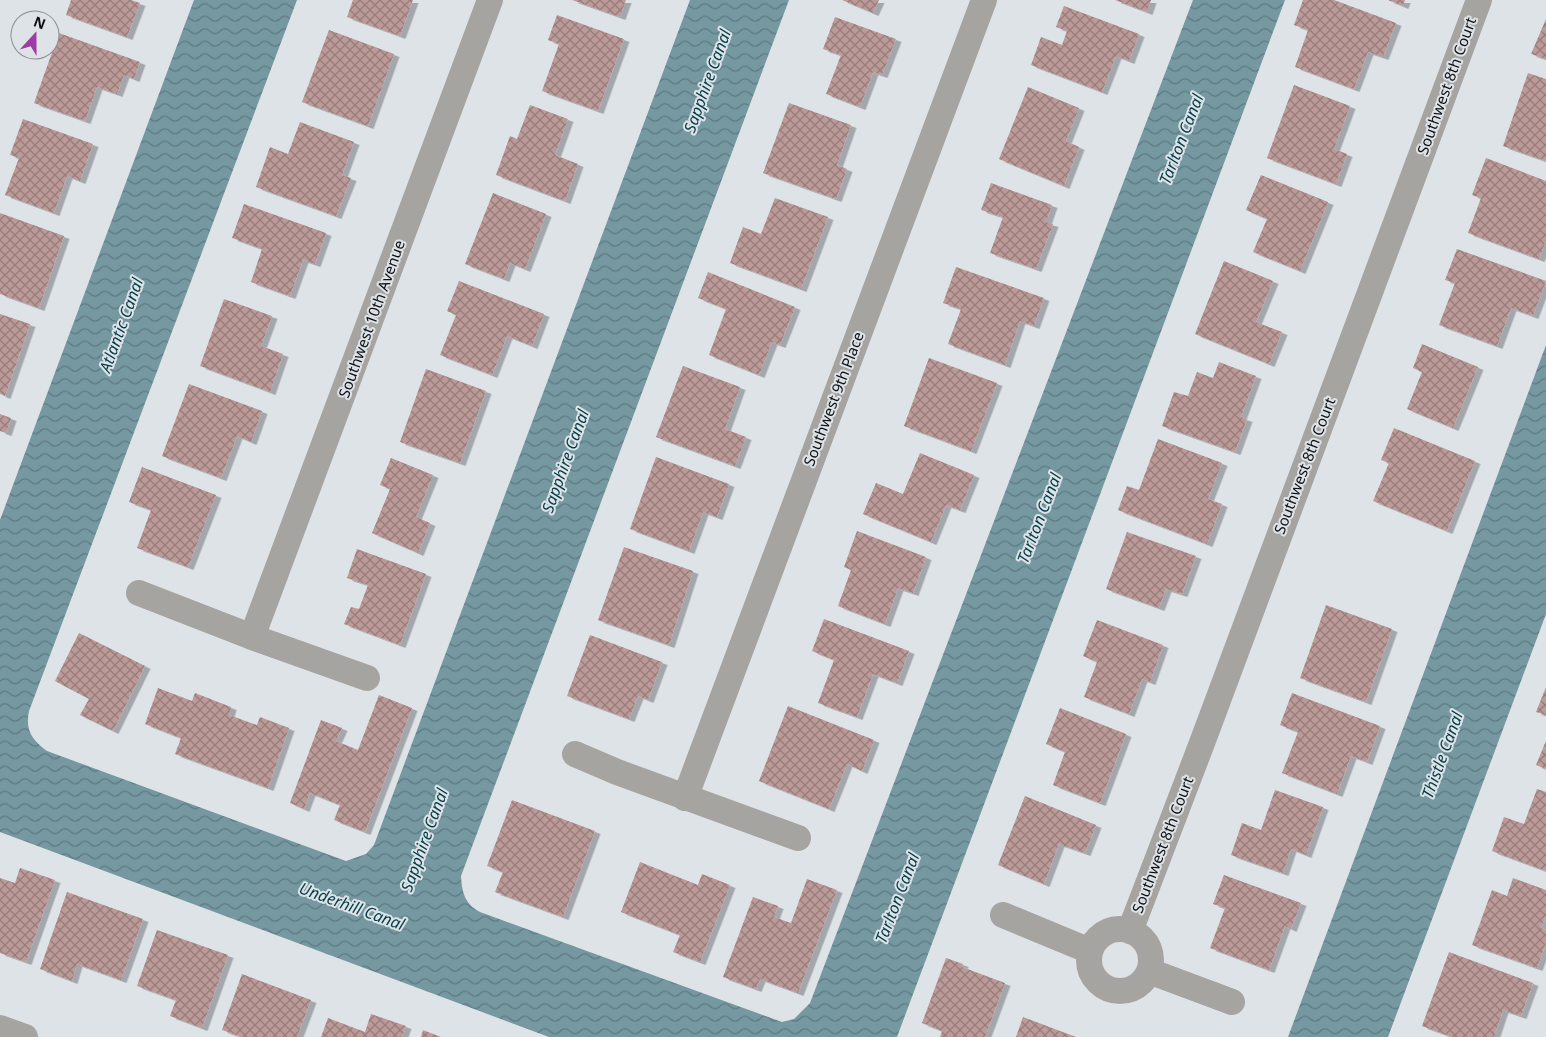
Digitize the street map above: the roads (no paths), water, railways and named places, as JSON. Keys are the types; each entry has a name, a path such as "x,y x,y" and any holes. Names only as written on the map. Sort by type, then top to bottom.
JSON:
{"street":[{"name":"Southwest 10th Avenue","path":"252,637 490,0"},
{"name":"Southwest 9th Place","path":"684,798 984,0"},
{"name":"Southwest 8th Court","path":"1130,931 1479,0"},
{"path":"139,592 252,637 367,678"},
{"path":"576,754 684,798 798,838"},
{"path":"1003,915 1090,951 1089,962 1094,976 1105,988 1115,991 1136,987 1144,980 1149,971 1232,1002"},
{"name":"Southwest 8th Court","path":"1090,951 1101,935 1110,931 1130,931 1146,942 1150,951 1149,971"},
{"path":"0,1028 25,1037"}],"water":[{"path":"194,0 297,0 29,711 28,724 34,739 47,751 346,861 366,854 374,845 690,0 789,0 461,876 465,897 480,912 782,1022 794,1019 810,1003 1193,0 1285,0 897,1037 549,1037 0,832 0,520"},
{"name":"Thistle Canal","path":"1546,345 1546,614 1388,1037 1288,1037"}],"water label":[{"name":"Sapphire Canal","path":"707,81"},
{"name":"Tarlton Canal","path":"1181,139"},
{"name":"Atlantic Canal","path":"121,325"},
{"name":"Sapphire Canal","path":"565,461"},
{"name":"Tarlton Canal","path":"1039,518"},
{"name":"Sapphire Canal","path":"424,840"},
{"name":"Tarlton Canal","path":"897,898"},
{"name":"Underhill Canal","path":"352,906"}]}
